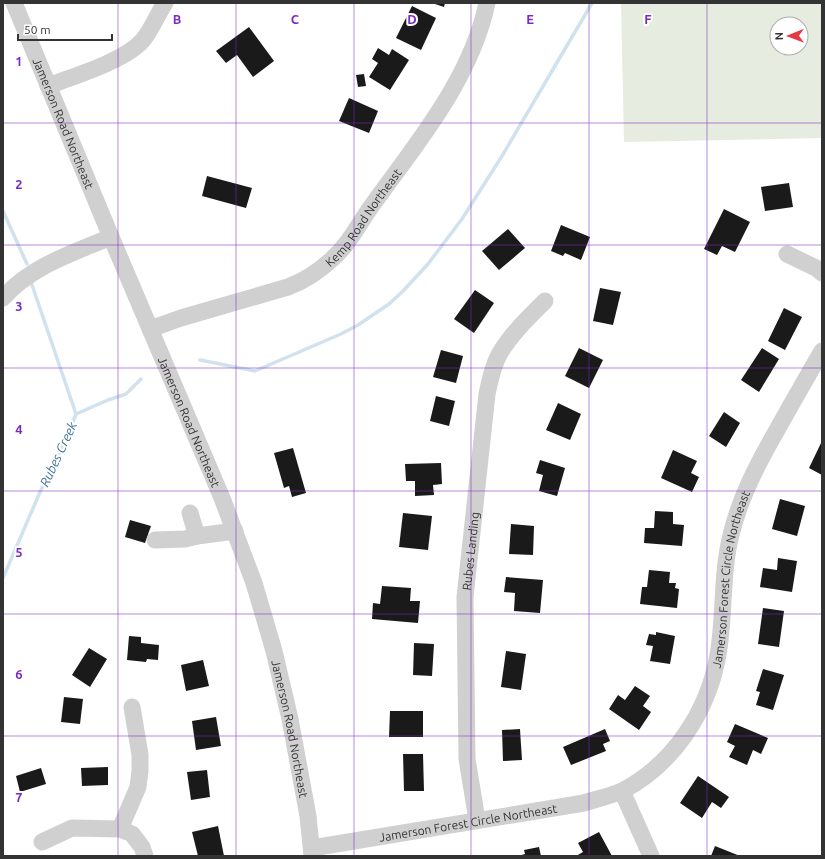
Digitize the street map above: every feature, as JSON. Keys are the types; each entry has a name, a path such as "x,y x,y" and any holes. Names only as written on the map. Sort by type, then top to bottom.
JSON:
{"street":[{"name":"Jamerson Road Northeast","path":"14,3 219,491 254,583 290,719 299,766 312,852"},
{"path":"48,86 113,61 132,50 142,40 165,3"},
{"name":"Kemp Road Northeast","path":"150,329 181,318 288,287 302,281 332,260 345,247 368,211 426,133 443,106 474,44 487,3"},
{"path":"3,298 30,274 43,266 111,237"},
{"path":"787,254 816,268 822,273"},
{"name":"Rubes Landing","path":"477,820 467,759 464,597 487,394 492,374 500,354 512,336 545,301"},
{"name":"Jamerson Forest Circle Northeast","path":"312,852 477,820 584,803 622,791 643,777 676,747 688,731 703,704 713,678 718,654 725,565 731,534 742,500 758,464 822,351"},
{"path":"190,513 197,536"},
{"path":"155,540 185,539 235,531"},
{"path":"120,829 138,787 140,771 140,755 132,707"},
{"path":"622,791 651,856"},
{"path":"42,842 72,828 120,829 132,834 142,847 145,856"}],"shaded area":[{"path":"621,3 822,3 822,138 624,142"}],"building":[{"path":"432,3 445,3 444,7"},
{"path":"412,6 436,18 421,50 396,38"},
{"path":"249,27 274,61 253,77 237,55 226,63 216,51"},
{"path":"378,48 389,55 392,49 409,60 390,90 369,77 378,63 372,59"},
{"path":"364,74 366,86 358,87 356,75"},
{"path":"349,98 378,111 369,133 339,121"},
{"path":"207,176 252,188 246,208 202,196"},
{"path":"789,183 793,207 765,211 761,187"},
{"path":"724,209 750,222 735,252 722,246 717,255 704,249"},
{"path":"561,225 590,237 581,260 565,253 563,256 551,251"},
{"path":"508,229 525,248 499,270 482,251"},
{"path":"600,288 621,292 613,325 593,321"},
{"path":"475,290 494,303 474,333 454,319"},
{"path":"784,308 802,317 785,350 768,341"},
{"path":"579,348 603,360 589,388 565,376"},
{"path":"762,348 779,359 759,392 741,380"},
{"path":"441,350 463,356 456,383 433,377"},
{"path":"436,396 455,401 449,426 430,421"},
{"path":"558,403 581,414 570,440 546,430"},
{"path":"724,412 740,423 726,447 709,436"},
{"path":"822,441 822,475 809,468"},
{"path":"293,448 306,493 292,497 289,486 284,488 274,453"},
{"path":"673,450 697,461 691,473 699,477 692,492 661,478"},
{"path":"540,460 565,468 557,496 539,491 543,475 536,473"},
{"path":"441,463 442,484 433,485 434,495 415,496 415,481 406,481 405,464"},
{"path":"780,499 805,506 797,536 772,529"},
{"path":"655,511 673,512 673,524 684,525 682,546 644,543 645,528 654,528"},
{"path":"403,513 432,516 428,550 399,547"},
{"path":"130,520 151,526 145,543 125,537"},
{"path":"511,524 534,526 533,555 509,554"},
{"path":"778,558 797,561 792,592 760,587 763,568 777,570"},
{"path":"649,570 670,572 669,583 676,583 675,588 679,589 677,608 640,604 642,587 647,587"},
{"path":"506,577 543,580 540,613 514,611 515,593 504,592"},
{"path":"382,586 411,588 410,601 420,601 418,623 372,619 373,603 380,604"},
{"path":"763,608 784,611 779,647 758,644"},
{"path":"656,632 675,636 670,664 650,661 653,646 646,645 649,634 656,635"},
{"path":"129,636 141,637 141,643 159,645 158,660 147,659 146,662 127,660"},
{"path":"414,643 434,644 432,676 413,675"},
{"path":"89,648 107,659 90,687 72,675"},
{"path":"506,651 526,654 521,690 501,687"},
{"path":"203,660 209,686 186,691 181,665"},
{"path":"763,669 784,675 773,710 756,705 760,692 756,691"},
{"path":"635,686 650,696 643,706 651,712 639,730 609,709 618,695 625,700"},
{"path":"64,697 83,699 80,724 61,722"},
{"path":"390,711 423,711 423,737 389,737"},
{"path":"216,717 221,746 196,750 192,721"},
{"path":"735,724 768,738 761,754 753,750 747,765 729,757 735,746 727,742"},
{"path":"520,729 522,760 503,761 502,730"},
{"path":"605,729 610,741 603,744 606,751 571,765 563,747"},
{"path":"403,754 423,754 424,791 404,791"},
{"path":"108,767 108,785 82,786 81,768"},
{"path":"41,768 46,784 20,792 16,776"},
{"path":"207,770 210,797 191,800 187,772"},
{"path":"698,776 729,797 721,808 712,802 702,818 680,803"},
{"path":"218,826 224,856 198,856 192,832"},
{"path":"599,832 612,856 576,856 583,852 578,843"},
{"path":"715,846 740,856 711,856"},
{"path":"539,847 541,856 518,856 525,854 524,850"}],"waterway":[{"path":"200,360 255,371 341,334 358,325 389,304 428,264 462,219 502,156 592,3"},
{"name":"Rubes Creek","path":"3,211 27,264"},
{"name":"Rubes Creek","path":"3,578 40,492 65,442 76,414 31,282"},
{"path":"76,414 126,394 141,379"}]}
